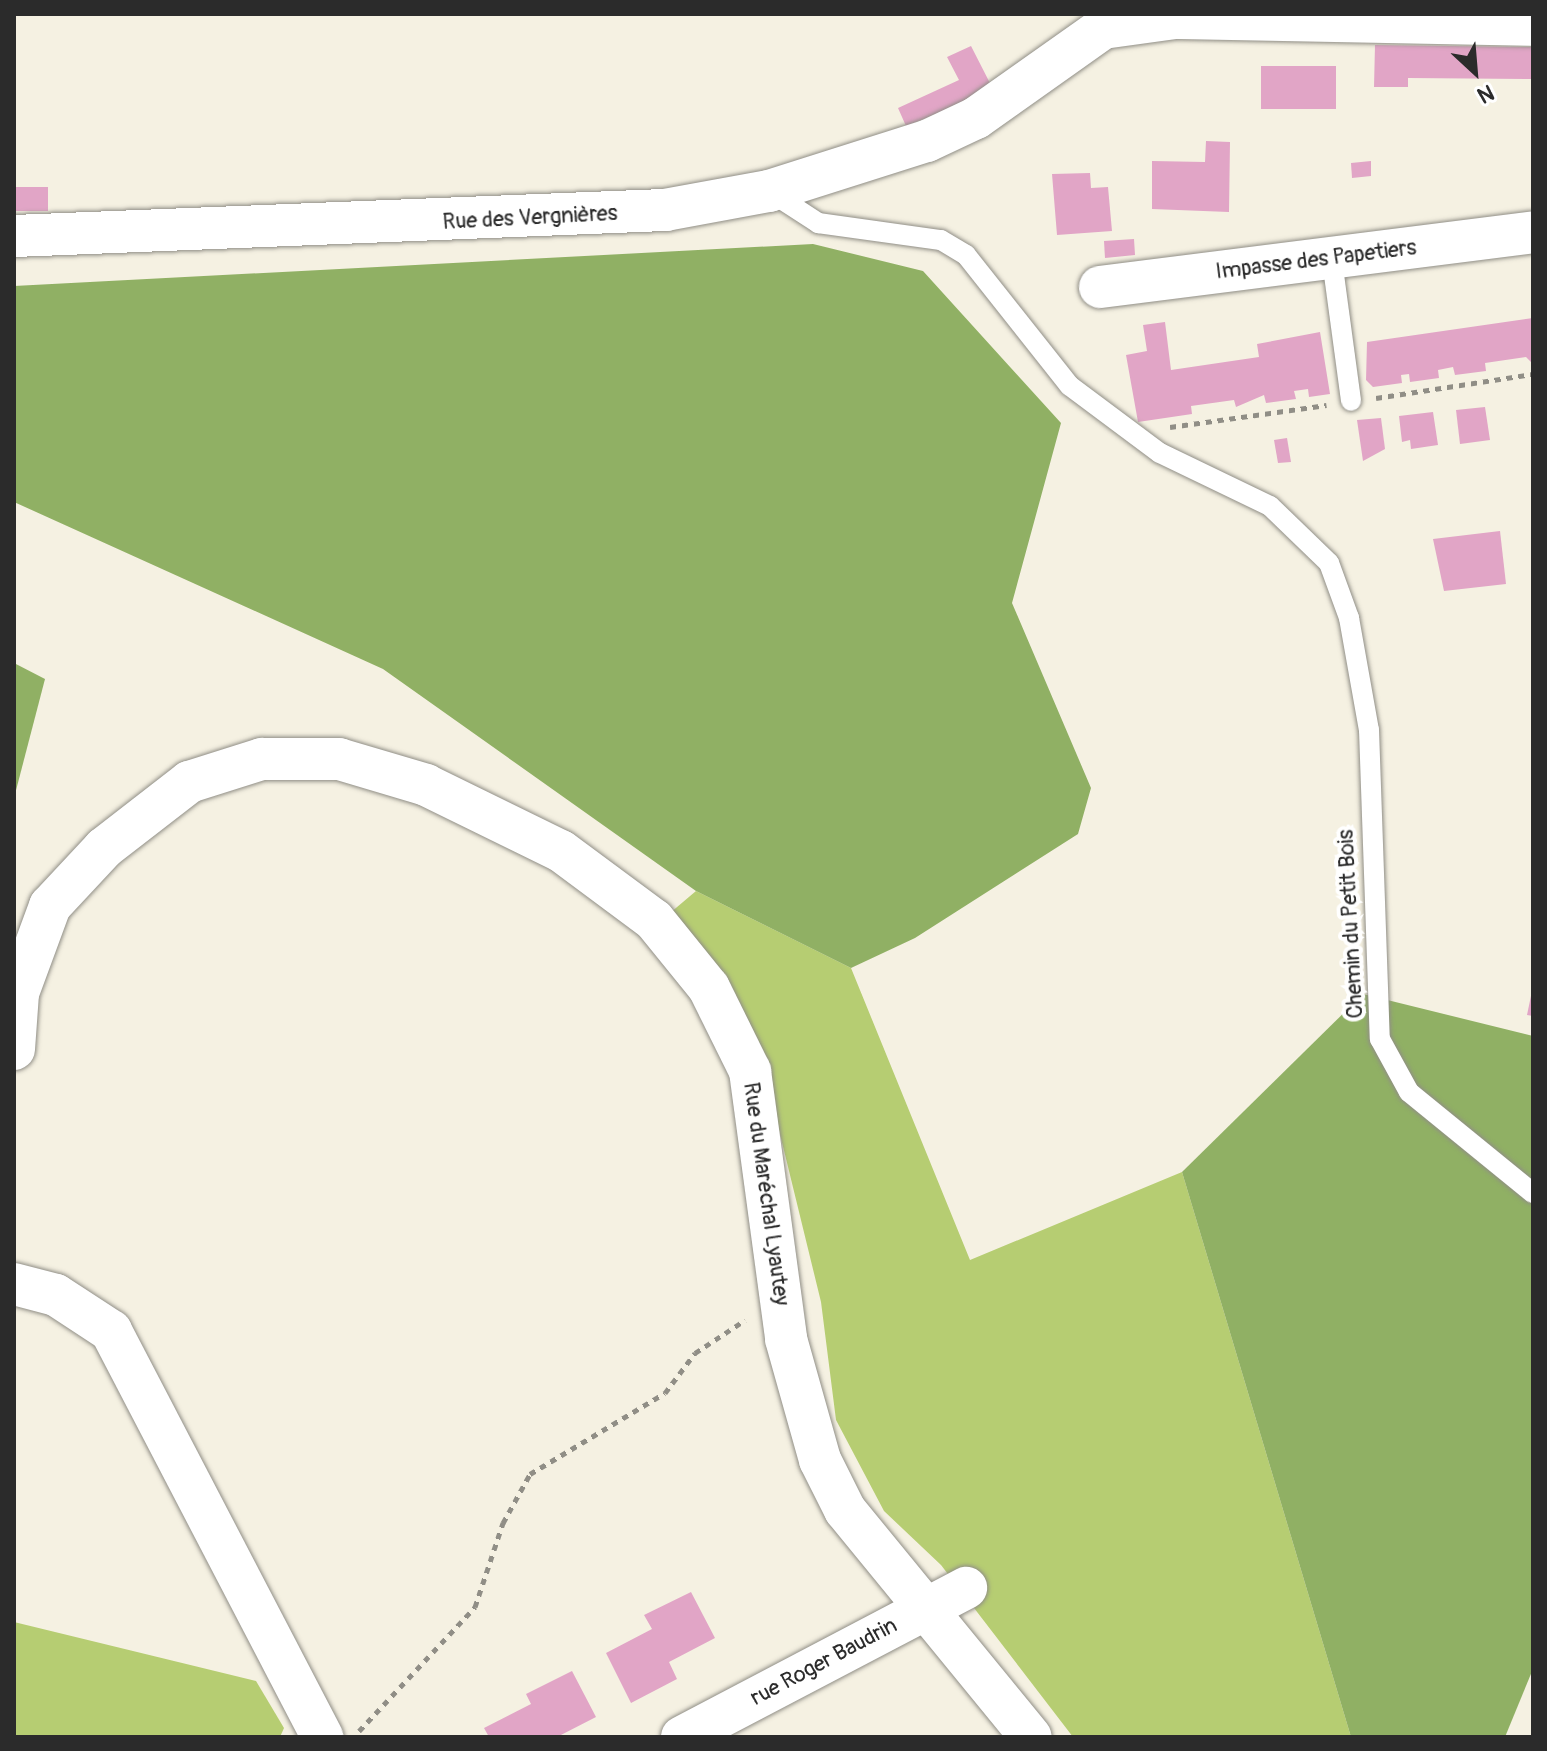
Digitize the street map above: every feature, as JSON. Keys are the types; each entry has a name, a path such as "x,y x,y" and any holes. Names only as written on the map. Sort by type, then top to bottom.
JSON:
{"street":[{"name":"Rue des Vergnières","path":"14,236 445,223 665,210 769,191 927,141 1021,87 1079,41 1139,21 1533,25"},
{"name":"Impasse des Papetiers","path":"1100,287 1332,260 1533,232"},
{"name":"Rue du Maréchal Lyautey","path":"14,1049 18,993 50,906 104,848 189,782 262,759 339,759 426,785 561,851 654,920 709,988 750,1071 779,1298 800,1405 845,1510 948,1598 1031,1737"},
{"path":"14,1284 56,1295 111,1331 322,1737"},
{"name":"rue Roger Baudrin","path":"682,1737 948,1598"}],"lane":[{"name":"Chemin du Petit Bois","path":"769,191 818,223 941,240 966,255 1070,386 1160,453 1270,506 1311,540 1329,563 1349,618 1369,730 1380,1039 1409,1092 1533,1193"},
{"path":"1332,260 1351,401"}],"path":[{"path":"353,1737 475,1607 503,1523 530,1474 665,1393 695,1353 779,1298"}],"green space":[{"path":"813,244 923,271 1061,423 1012,603 1091,788 1078,834 915,938 851,968 696,891 383,669 14,502 14,286"},
{"path":"14,663 45,679 14,798"},
{"path":"696,891 851,968 970,1260 1182,1172 1351,1737 1073,1737 941,1565 884,1511 836,1420 821,1302 769,1089 670,913"},
{"path":"1363,994 1533,1036 1533,1669 1505,1737 1351,1737 1182,1172"},
{"path":"14,1622 256,1681 284,1728 280,1737 14,1737"}],"building":[{"path":"1375,45 1533,47 1533,79 1408,78 1408,87 1374,87"},
{"path":"971,46 994,91 906,126 898,108 959,80 947,57"},
{"path":"1261,66 1336,66 1336,109 1261,109"},
{"path":"1206,141 1230,142 1229,212 1152,209 1152,161 1205,162"},
{"path":"1371,161 1371,176 1352,178 1351,163"},
{"path":"1090,173 1091,188 1108,187 1112,231 1057,235 1052,174"},
{"path":"14,187 48,187 48,211 14,211"},
{"path":"1134,239 1135,255 1105,258 1104,241"},
{"path":"1533,318 1533,364 1526,357 1485,363 1486,371 1455,375 1453,367 1438,370 1439,378 1410,382 1409,374 1401,375 1402,383 1373,387 1366,380 1367,342"},
{"path":"1165,322 1171,370 1259,357 1257,344 1320,332 1330,394 1309,397 1308,389 1294,391 1296,399 1266,403 1264,395 1236,407 1234,400 1191,406 1192,414 1138,422 1126,355 1147,351 1143,325"},
{"path":"1485,407 1490,440 1460,444 1456,410"},
{"path":"1433,412 1438,445 1411,449 1410,440 1402,442 1399,416"},
{"path":"1381,418 1385,449 1363,461 1357,420"},
{"path":"1287,438 1291,462 1278,463 1274,440"},
{"path":"1500,531 1506,584 1444,591 1433,539"},
{"path":"1533,991 1533,1016 1527,1015"},
{"path":"691,1592 715,1638 669,1662 677,1679 631,1703 606,1653 652,1629 644,1615"},
{"path":"572,1671 596,1717 557,1737 489,1737 484,1728 531,1704 526,1694"}]}
